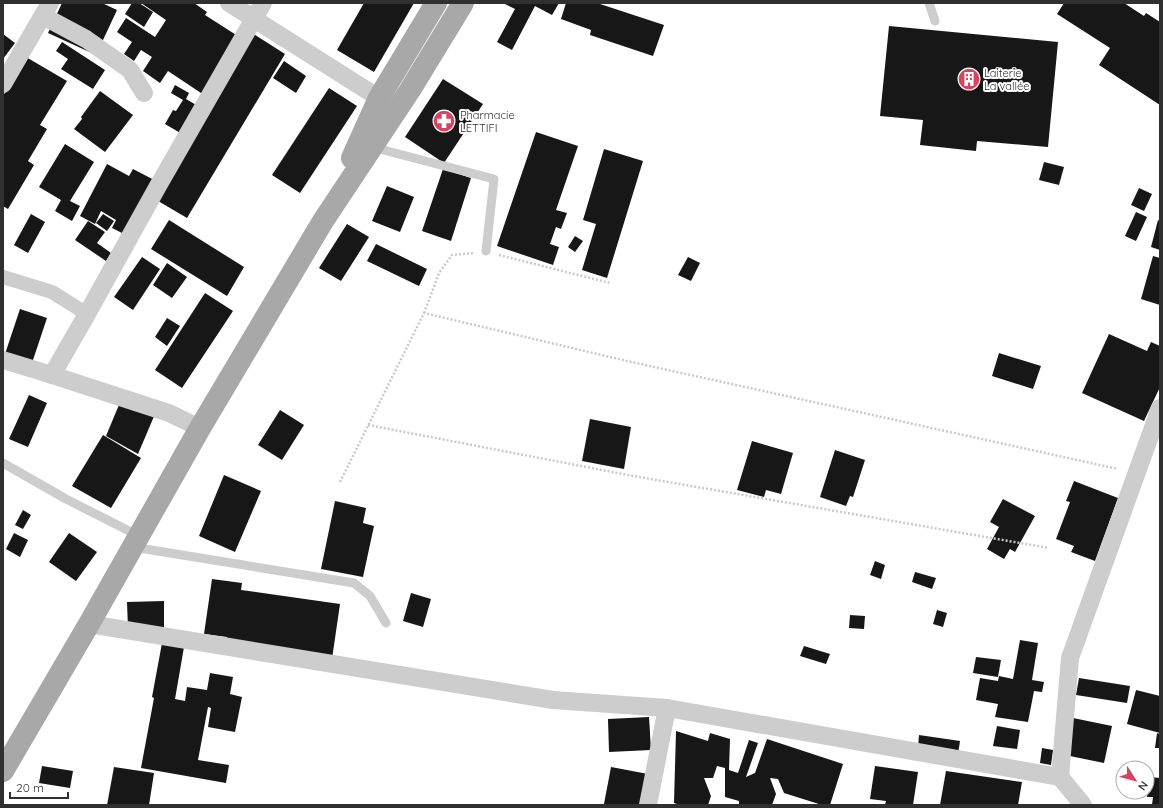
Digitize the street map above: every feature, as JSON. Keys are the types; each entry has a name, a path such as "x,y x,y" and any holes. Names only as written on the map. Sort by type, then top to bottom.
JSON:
{"main road":[{"path":"323,221 379,98 436,3"},
{"path":"3,771 89,624 200,428 323,221 410,90 463,3"}],"street":[{"path":"229,3 379,98"},
{"path":"52,374 262,3"},
{"path":"3,84 47,9 130,70 144,93"},
{"path":"3,277 52,292 87,314"},
{"path":"3,360 52,374 169,413 200,428"},
{"path":"1060,777 1070,658 1160,408"},
{"path":"89,624 554,700 666,708 1060,777 1084,805"},
{"path":"648,805 666,708"}],"lane":[{"path":"929,3 935,21"},
{"path":"372,147 494,179 486,251"},
{"path":"3,463 136,541 354,583 370,596 386,622"}],"path":[{"path":"340,482 424,313 439,273 452,256 486,251 610,284"},
{"path":"424,313 634,362 1136,473"},
{"path":"368,425 628,475 1049,548"}],"building":[{"path":"62,3 102,3 117,10 96,55 48,33"},
{"path":"132,3 139,3 153,12 144,27 125,14"},
{"path":"141,3 194,3 207,12 205,15 244,40 207,97 168,71 160,83 143,71 152,57 141,50 134,61 124,54 132,42 117,32 126,18 155,37 166,20"},
{"path":"364,3 414,3 374,72 337,50"},
{"path":"503,3 559,3 552,15 535,6 512,50 497,42 515,9"},
{"path":"566,3 597,3 664,25 653,56 590,35 591,30 561,19"},
{"path":"1064,3 1124,3 1144,16 1146,13 1160,22 1160,105 1099,65 1110,48 1057,14"},
{"name":"Laiterie La vallée","path":"889,26 1058,42 1048,147 977,141 976,151 920,145 923,120 880,116"},
{"path":"252,33 285,54 187,218 153,198"},
{"path":"3,34 15,43 3,59"},
{"path":"62,42 105,70 93,89 61,69 68,59 56,51"},
{"path":"26,57 67,81 40,125 47,129 28,161 34,165 8,209 3,206 3,96"},
{"path":"284,61 306,76 296,93 273,78"},
{"name":"Pharmacie LETTIFI","path":"443,79 483,104 444,163 405,137"},
{"path":"175,85 189,93 186,99 198,106 182,134 165,124 173,110 176,111 183,100 171,93"},
{"path":"329,88 357,106 300,193 272,175"},
{"path":"100,91 133,115 105,152 74,129"},
{"path":"536,132 578,146 556,210 567,213 561,229 556,227 550,244 559,247 553,265 497,246"},
{"path":"65,144 94,162 70,201 80,206 72,221 55,211 61,200 39,187"},
{"path":"604,149 643,161 607,278 582,270 596,224 583,220"},
{"path":"1044,162 1064,167 1059,185 1039,180"},
{"path":"107,164 129,176 133,169 158,182 128,236 112,228 116,220 101,211 95,224 80,216"},
{"path":"443,169 471,178 451,241 422,231"},
{"path":"387,186 414,197 400,232 372,221"},
{"path":"1139,188 1152,194 1144,211 1131,205"},
{"path":"1136,212 1147,217 1136,241 1125,236"},
{"path":"31,214 45,222 28,253 14,245"},
{"path":"103,214 114,221 107,231 96,223"},
{"path":"169,220 244,267 227,296 151,249"},
{"path":"1158,220 1160,221 1160,250 1151,247"},
{"path":"88,221 105,232 97,243 111,253 106,261 75,240"},
{"path":"347,224 369,237 341,281 319,268"},
{"path":"575,236 583,241 575,252 568,247"},
{"path":"376,244 427,269 419,286 367,261"},
{"path":"1153,256 1160,258 1160,305 1141,299"},
{"path":"142,257 160,269 133,310 114,297"},
{"path":"688,257 700,263 691,281 678,275"},
{"path":"167,263 187,277 172,298 153,285"},
{"path":"205,293 233,311 182,388 155,370"},
{"path":"20,309 47,318 31,366 4,357"},
{"path":"167,318 180,326 167,346 155,337"},
{"path":"1109,334 1147,351 1151,342 1160,346 1160,387 1144,421 1082,393"},
{"path":"999,353 1041,366 1033,389 992,376"},
{"path":"29,395 47,403 28,447 9,439"},
{"path":"121,400 155,414 138,454 106,436"},
{"path":"280,410 304,425 282,460 258,445"},
{"path":"590,419 631,427 624,469 582,461"},
{"path":"103,435 141,458 111,508 72,486"},
{"path":"752,441 793,453 781,494 766,490 764,497 737,490"},
{"path":"835,450 865,460 853,497 850,496 846,506 820,497"},
{"path":"224,475 261,491 235,552 199,536"},
{"path":"1074,481 1118,498 1095,561 1071,552 1074,546 1056,539 1070,502 1066,501"},
{"path":"1003,499 1035,516 1015,552 1010,549 1004,559 987,549 999,527 990,522"},
{"path":"335,501 366,508 363,523 374,526 363,577 321,569"},
{"path":"23,510 31,515 23,529 15,525"},
{"path":"14,533 28,540 20,557 6,549"},
{"path":"69,533 97,552 76,581 49,562"},
{"path":"875,561 885,565 881,579 870,575"},
{"path":"915,572 936,578 932,589 912,582"},
{"path":"212,579 242,583 241,590 340,604 332,659 226,645 227,637 204,634"},
{"path":"411,593 431,599 423,627 403,621"},
{"path":"164,601 164,629 128,629 127,602"},
{"path":"937,610 947,613 943,627 933,624"},
{"path":"850,615 865,616 864,629 849,628"},
{"path":"1020,640 1038,643 1032,680 1044,682 1042,692 1034,691 1028,722 995,717 998,704 976,700 980,678 998,681 999,676 1013,679"},
{"path":"162,643 184,647 175,699 185,701 187,687 207,690 210,673 233,677 230,694 242,697 235,732 208,727 211,708 208,707 198,760 229,765 226,783 141,768 154,698 152,697"},
{"path":"804,646 830,654 826,664 800,656"},
{"path":"976,657 1001,660 998,677 973,673"},
{"path":"1079,678 1130,686 1127,703 1076,695"},
{"path":"1136,690 1160,696 1160,733 1127,724"},
{"path":"649,717 651,750 609,752 608,719"},
{"path":"1073,718 1112,726 1104,763 1065,755"},
{"path":"997,726 1020,730 1017,749 993,746"},
{"path":"676,731 708,741 710,733 730,739 729,770 738,773 749,740 758,743 746,777 755,773 767,739 843,764 830,805 822,805 784,793 778,779 770,778 776,794 772,805 739,805 739,801 725,797 725,768 717,766 713,778 704,778 711,796 708,805 680,805 674,803"},
{"path":"1157,733 1160,734 1160,748 1155,748"},
{"path":"919,735 960,741 958,754 918,748"},
{"path":"1042,748 1053,750 1051,765 1040,763"},
{"path":"42,766 73,771 70,788 39,783"},
{"path":"875,766 918,772 913,805 885,805 886,801 870,799"},
{"path":"114,767 154,773 149,805 107,805"},
{"path":"611,767 648,774 642,805 604,804"},
{"path":"946,771 1022,782 1018,805 940,805"},
{"path":"1155,778 1160,778 1160,805 1152,805 1153,800 1155,800"}],"place":[{"name":"Laiterie La vallée","path":"969,79"},
{"name":"Pharmacie LETTIFI","path":"444,121"}]}
